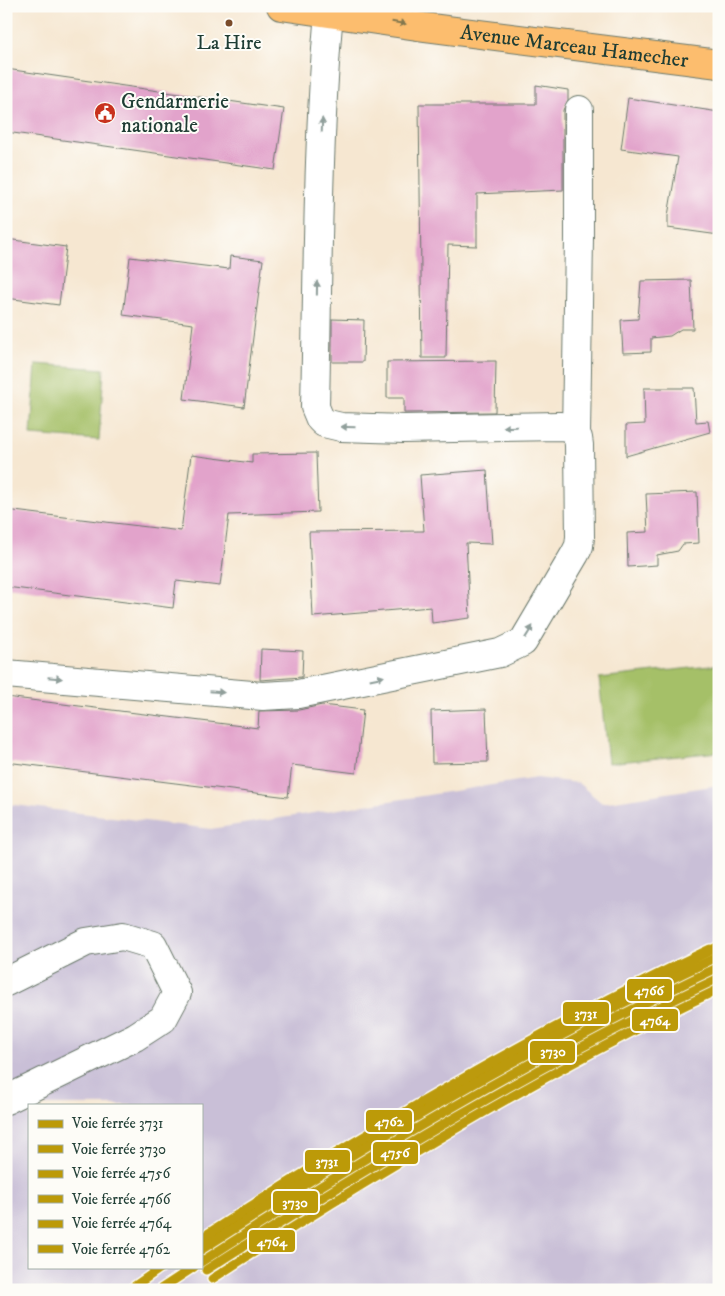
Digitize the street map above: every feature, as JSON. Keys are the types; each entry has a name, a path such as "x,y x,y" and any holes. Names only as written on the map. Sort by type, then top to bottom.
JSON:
{"main road":[{"name":"Avenue Marceau Hamecher","path":"281,6 424,27 719,64"}],"lane":[{"path":"329,13 325,58 318,214 315,407 320,419 324,423 341,427 404,429 566,426 571,427 576,434"},
{"path":"6,674 281,696 500,653 523,642 579,546 579,445 576,434 580,238 579,110"},
{"path":"6,982 86,942 123,936 153,945 177,993 163,1019 135,1037 6,1100"}],"shaded area":[{"path":"537,778 578,783 602,803 719,785 719,1290 6,1290 6,804 211,829"}],"green space":[{"path":"36,364 104,369 99,440 31,435"},
{"path":"719,665 719,752 608,763 599,678"}],"building":[{"path":"6,69 284,109 275,170 6,132"},
{"path":"536,85 568,90 568,100 563,110 563,190 477,194 477,246 448,245 446,358 422,358 419,104 536,104"},
{"path":"628,98 719,112 719,235 668,228 668,216 678,157 621,149"},
{"path":"6,239 66,247 59,305 6,298"},
{"path":"230,256 263,260 244,407 184,399 193,324 123,315 130,257 229,269"},
{"path":"691,280 693,329 681,329 670,336 651,338 651,352 623,353 621,320 638,319 641,281"},
{"path":"332,319 364,320 363,362 332,362"},
{"path":"496,361 495,412 404,413 404,398 387,398 387,362"},
{"path":"644,388 694,388 696,422 708,421 710,432 626,456 626,425 645,424"},
{"path":"316,453 318,512 229,515 220,586 176,581 173,608 6,587 6,510 181,531 191,455 252,463 252,454"},
{"path":"487,470 492,544 466,543 470,618 432,623 431,607 313,617 309,532 424,531 420,475"},
{"path":"697,492 699,543 683,544 678,551 657,555 657,565 628,567 627,533 648,532 646,494"},
{"path":"261,649 303,651 302,677 260,680"},
{"path":"6,697 258,728 259,711 299,710 322,705 363,710 356,773 292,765 288,797 6,762"},
{"path":"486,709 488,762 432,763 431,711"}],"rail line":[{"name":"3731","path":"202,1239 343,1152 515,1051 719,946"},
{"name":"4762","path":"202,1237 325,1160 451,1085 579,1014 710,949"},
{"name":"4766","path":"202,1249 326,1171 454,1095 583,1024 715,958"},
{"name":"3730","path":"202,1261 327,1182 455,1106 586,1034 719,967"},
{"name":"4756","path":"206,1270 331,1191 522,1079 653,1010 719,978"},
{"name":"4764","path":"212,1279 335,1201 461,1126 588,1055 719,989"},
{"name":"3731","path":"129,1290 161,1268"},
{"name":"3730","path":"159,1290 192,1268"}],"place":[{"name":"La Hire","path":"229,23"},
{"name":"Gendarmerie nationale","path":"105,113"}]}
